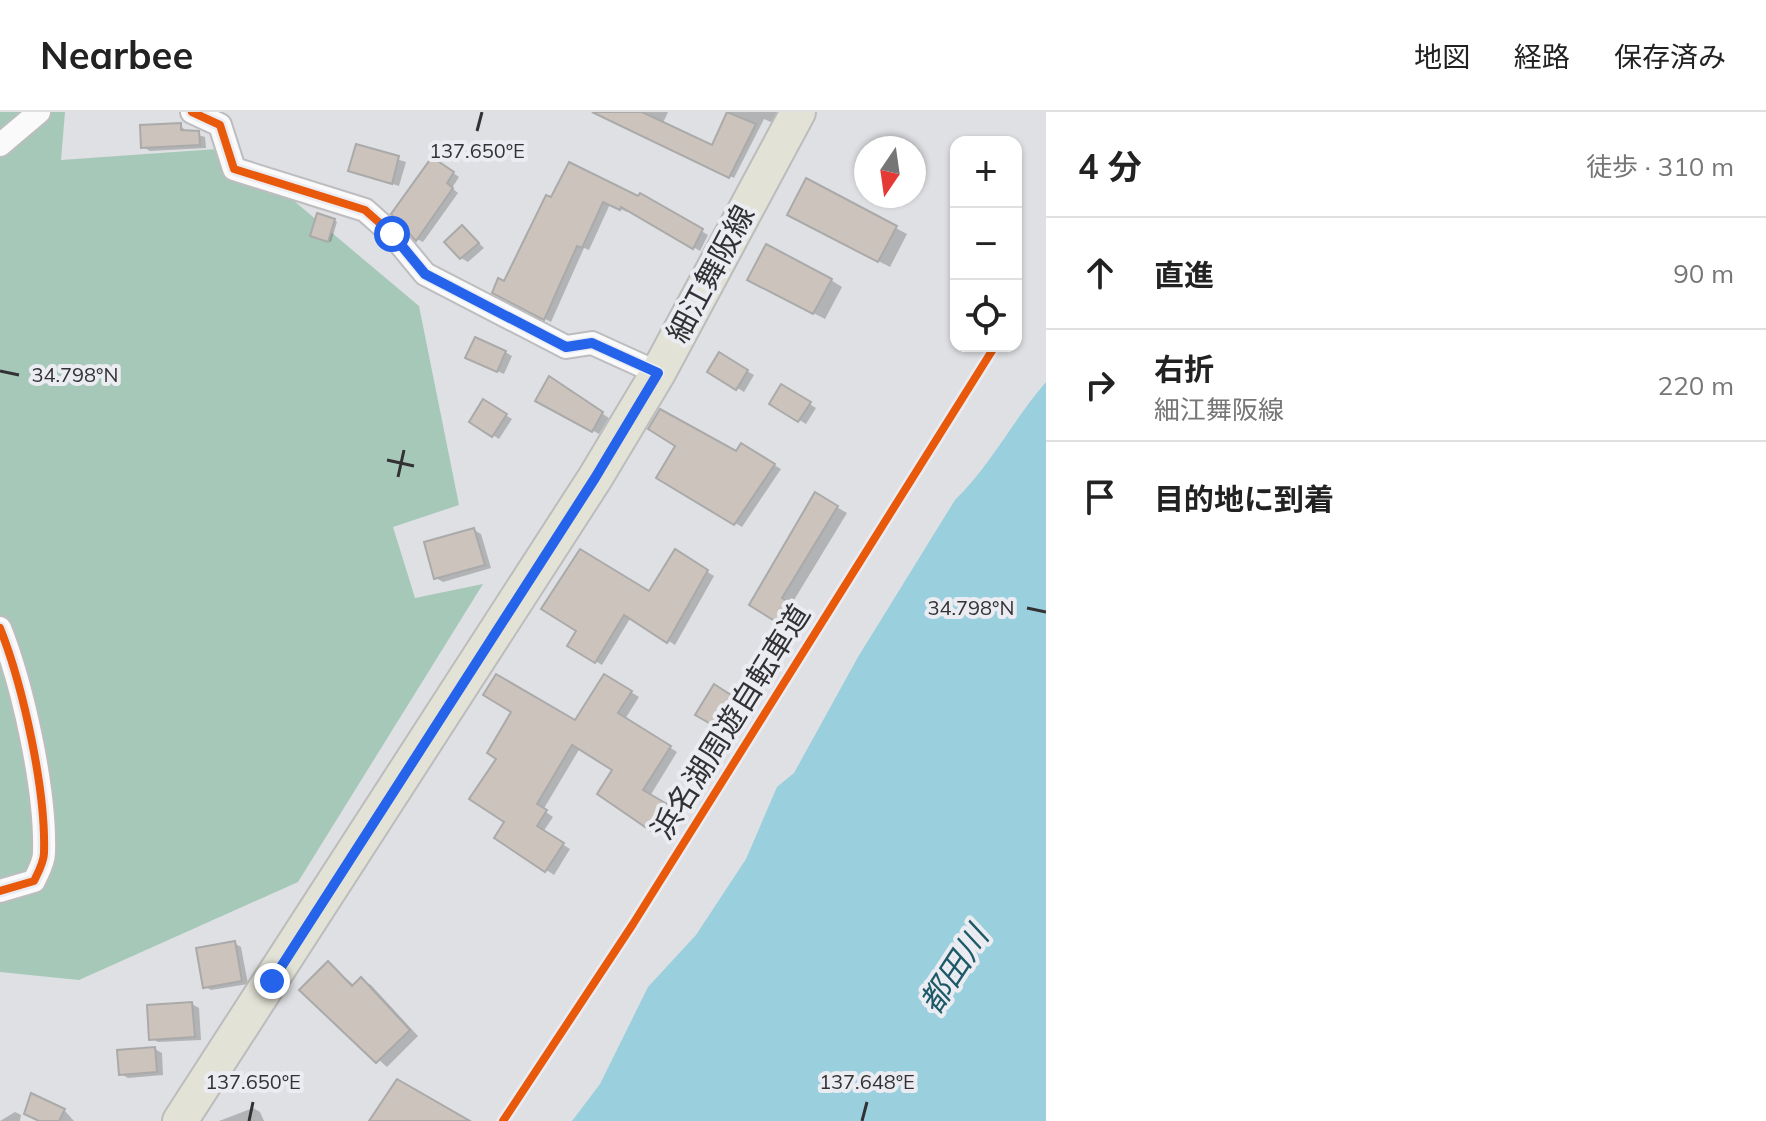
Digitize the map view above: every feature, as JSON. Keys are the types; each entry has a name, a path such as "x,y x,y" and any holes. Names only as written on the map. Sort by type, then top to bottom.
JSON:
{"main road":[{"name":"細江舞阪線","path":"180,1121 578,505 658,373 798,112"}],"street":[{"path":"0,145 39,112"},
{"path":"192,112 220,125 234,169 365,210 392,234 425,274 566,347 592,343 658,373"},
{"path":"0,628 10,654 35,770 45,856 34,881 0,891"}],"green space":[{"path":"0,112 65,112 61,160 231,148 419,306 459,505 393,527 415,598 483,584 298,882 79,980 0,972"}],"water":[{"name":"都田川","path":"1046,382 1046,1121 572,1121 600,1084 648,987 696,935 746,859 777,787 794,773 858,657 955,500 980,472"}],"building":[{"path":"592,112 642,112 712,145 727,112 756,124 729,178"},
{"path":"181,123 181,130 199,131 200,145 141,148 140,125"},
{"path":"356,144 399,156 392,184 348,171"},
{"path":"432,157 454,172 447,183 453,188 416,241 391,214"},
{"path":"569,162 638,196 640,193 703,229 693,249 621,207 620,210 603,202 582,248 577,246 544,320 492,293 498,278 504,281 546,195 551,197"},
{"path":"806,178 854,203 854,208 863,208 897,226 878,262 787,215"},
{"path":"317,213 335,219 328,242 310,236"},
{"path":"462,225 479,243 460,259 444,242"},
{"path":"766,244 832,279 813,314 747,280"},
{"path":"475,337 506,351 497,372 465,358"},
{"path":"719,352 748,370 736,390 707,372"},
{"path":"549,376 603,412 592,432 535,401"},
{"path":"781,384 811,402 798,422 769,404"},
{"path":"483,399 507,414 492,437 469,422"},
{"path":"660,409 736,451 741,443 775,464 734,525 656,478 675,446 648,429"},
{"path":"815,492 838,506 782,598 790,603 778,623 749,605"},
{"path":"474,528 485,565 434,579 424,542"},
{"path":"580,549 649,591 675,549 708,570 667,643 624,615 595,663 567,646 576,631 541,609"},
{"path":"496,674 575,720 604,674 632,691 618,713 671,746 643,790 667,804 651,831 597,794 612,770 572,745 537,804 547,810 537,826 564,843 545,872 494,838 504,822 469,799 496,759 487,753 511,712 483,695"},
{"path":"714,684 734,697 716,727 695,715"},
{"path":"235,941 242,981 203,988 196,948"},
{"path":"328,961 352,986 361,977 410,1030 376,1063 299,990"},
{"path":"192,1002 195,1037 149,1040 147,1005"},
{"path":"155,1047 157,1072 119,1075 117,1050"},
{"path":"397,1079 470,1121 369,1121"},
{"path":"31,1093 65,1109 59,1121 39,1121 24,1114"}],"cycle path":[{"path":"192,112 220,125 234,169 365,210 392,234 425,274 566,347 592,343 658,373"},
{"name":"浜名湖周遊自転車道","path":"503,1121 633,924 991,352"},
{"path":"0,628 17,679 31,739 44,828 42,864 34,881 0,891"}],"route":[{"path":"272,981 595,478 658,373 592,343 566,347 425,274 392,234"}]}
